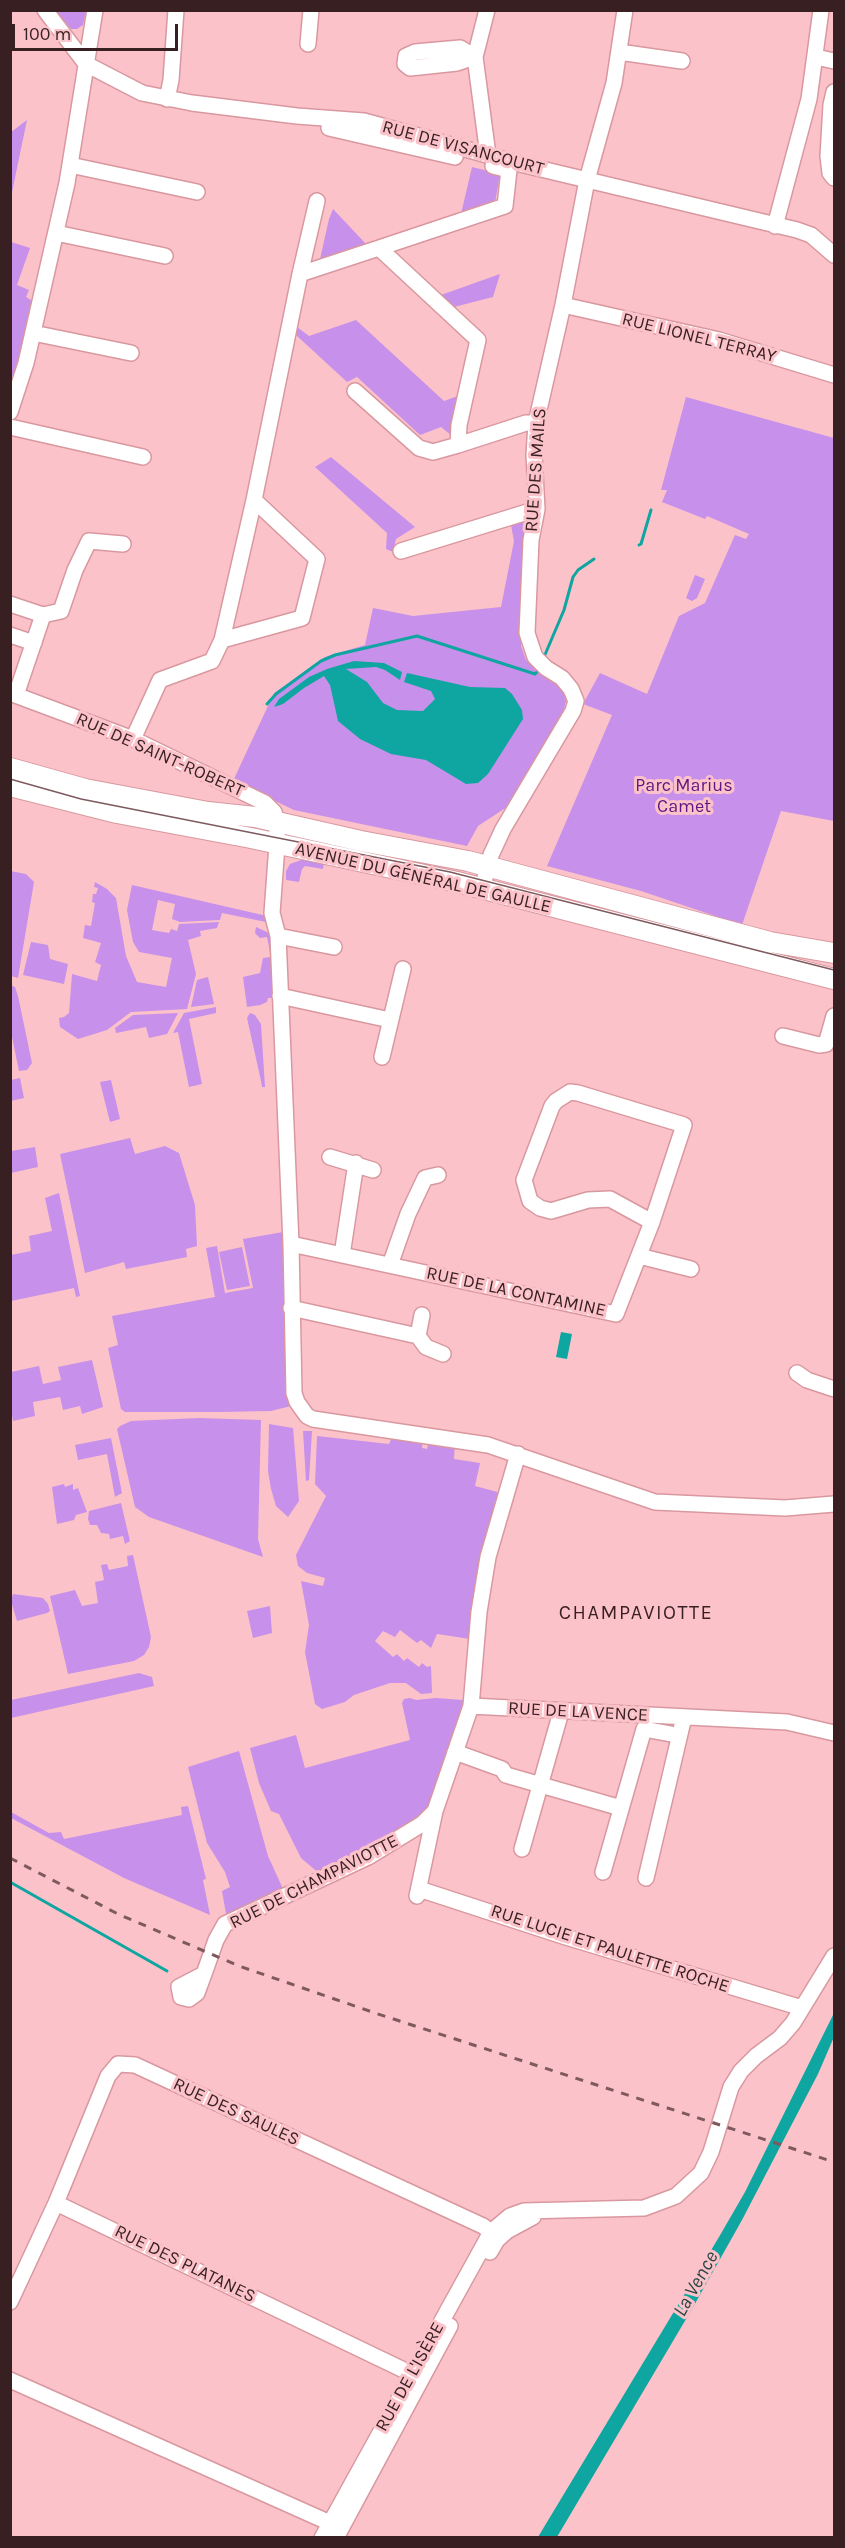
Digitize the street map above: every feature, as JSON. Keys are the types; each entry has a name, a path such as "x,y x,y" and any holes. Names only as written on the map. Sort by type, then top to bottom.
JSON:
{"main road":[{"name":"AVENUE DU GÉNÉRAL DE GAULLE","path":"10,768 85,789 278,822 488,865 760,939 834,953"},
{"name":"AVENUE DU GÉNÉRAL DE GAULLE","path":"10,786 79,805 432,876 834,979"}],"street":[{"path":"45,10 86,64"},
{"path":"10,412 33,333 56,233 70,165 95,10"},
{"path":"168,99 176,10"},
{"path":"308,44 311,10"},
{"path":"487,10 475,57 488,155"},
{"name":"RUE DES MAILS","path":"482,889 488,865 502,829 573,711 576,701 571,689 562,678 546,668 535,657 527,633 531,540 537,509 534,455 536,423 563,305 587,180 614,83 625,10"},
{"path":"775,226 809,99 821,10"},
{"path":"619,52 682,61"},
{"path":"816,57 834,61"},
{"name":"RUE DE VISANCOURT","path":"86,64 142,93 168,99 297,116 364,121 488,155 811,235 834,255"},
{"path":"834,92 828,156 830,173 834,178"},
{"path":"272,121 341,129 509,170 505,206 300,274"},
{"path":"70,165 197,192"},
{"path":"133,739 160,680 212,661 222,640 317,201"},
{"path":"56,233 165,256"},
{"path":"379,248 478,340 459,424 458,445"},
{"name":"RUE LIONEL TERRAY","path":"563,305 719,340 834,375"},
{"path":"33,333 131,353"},
{"path":"355,391 419,448 433,452 526,423 536,423"},
{"path":"10,427 143,457"},
{"path":"222,640 302,618 317,559 254,500"},
{"path":"401,551 537,509"},
{"path":"10,603 43,615 61,611 75,570 89,542 123,544"},
{"path":"13,694 43,615"},
{"path":"10,635 34,643"},
{"name":"RUE DE SAINT-ROBERT","path":"13,694 133,739 265,803 274,812 278,822"},
{"path":"278,822 272,913 278,936 291,1244 294,1393 297,1402 307,1416 313,1419 454,1438 518,1454 655,1502 785,1508 834,1504"},
{"path":"278,936 334,947"},
{"path":"382,1057 403,969"},
{"path":"280,996 390,1020"},
{"path":"783,1036 819,1045 826,1044 834,1016"},
{"name":"RUE DE LA CONTAMINE","path":"291,1244 616,1314 652,1222 684,1125 578,1092 570,1092 556,1101 524,1180 530,1201 550,1211 588,1200 610,1199 652,1222"},
{"path":"330,1157 373,1170"},
{"path":"342,1255 356,1163"},
{"path":"390,1265 408,1214 425,1178 438,1175"},
{"path":"639,1256 691,1269"},
{"path":"291,1308 418,1336 426,1347 443,1354"},
{"path":"418,1336 422,1315"},
{"path":"797,1373 807,1380 834,1389"},
{"path":"435,1811 471,1706 479,1612 488,1557 518,1454"},
{"name":"RUE DE LA VENCE","path":"471,1706 787,1722 834,1733"},
{"path":"646,1878 684,1717"},
{"path":"522,1849 559,1719"},
{"path":"603,1872 644,1729 671,1734"},
{"path":"455,1752 502,1769 506,1775 621,1808"},
{"name":"RUE LUCIE ET PAULETTE ROCHE","path":"435,1811 418,1893 802,2008"},
{"name":"RUE DE CHAMPAVIOTTE","path":"204,1974 216,1940 225,1924 368,1857 422,1824 435,1811"},
{"name":"RUE DE L'ISÈRE","path":"336,2529 412,2374 492,2240 548,2211 644,2208 676,2196 701,2173 711,2152 731,2087 741,2071 780,2038 802,2008 834,1956"},
{"name":"RUE DES SAULES","path":"56,2203 108,2076 118,2064 135,2065 483,2226 492,2240"},
{"path":"10,2302 56,2203"},
{"name":"RUE DES PLATANES","path":"56,2203 412,2374"},
{"name":"RUE DE L'ISÈRE","path":"322,2538 336,2529 492,2240"},
{"path":"10,2380 336,2529"}],"green space":[{"path":"56,11 86,11 83,25 77,29 71,29"},
{"path":"27,120 11,197 11,132"},
{"path":"472,167 500,174 495,203 461,214"},
{"path":"333,209 367,245 320,259 329,219"},
{"path":"11,242 30,248 17,285 29,290 26,297 34,302 11,394"},
{"path":"500,274 493,297 454,307 441,295"},
{"path":"356,320 444,401 458,396 451,435 441,427 420,435 357,377 347,382 296,335 297,327 309,336"},
{"name":"Parc Marius Camet","path":"686,397 834,438 834,821 781,811 742,925 641,891 547,866 612,715 583,704 600,673 647,694 679,616 705,603 735,535 746,539 749,534 707,516 705,519 662,502 667,490 661,490"},
{"path":"331,457 415,527 396,539 393,552 386,549 387,533 315,467"},
{"path":"529,514 521,646 526,660 568,692 564,710 510,805 478,826 467,846 294,810 233,781 274,693 325,657 365,645 373,608 413,616 501,607 514,541 510,520"},
{"path":"695,575 705,579 697,598 692,601 686,598"},
{"path":"304,859 324,863 323,869 305,866 299,882 286,880 286,871 290,864"},
{"path":"10,871 26,874 34,882 18,978 11,976"},
{"path":"95,882 116,898 126,956 137,982 166,987 172,958 139,952 133,942 127,910 132,885 267,916 266,922 222,913 220,920 180,922 172,919 175,904 158,900 152,930 169,933 171,929 177,931 179,924 219,922 217,928 200,931 201,936 188,940 196,974 187,1009 131,1012 107,1030 78,1039 60,1027 59,1018 69,1013 72,974 97,981 101,965 95,962 101,943 83,938 85,925 91,926 95,903 92,902 93,894 96,894 98,888 94,887"},
{"path":"256,927 271,934 274,998 268,998 267,1002 260,1005 247,1007 243,977 260,973 263,958 271,957 267,937 260,938 255,933"},
{"path":"31,942 48,945 50,959 68,964 64,984 23,975"},
{"path":"208,977 214,1004 191,1007 197,980"},
{"path":"10,985 15,987 18,996 32,1063 27,1070 19,1071 11,1032"},
{"path":"216,1007 216,1013 189,1019 202,1084 189,1087 178,1032 173,1033 184,1013"},
{"path":"178,1013 167,1034 149,1038 146,1027 116,1033 115,1028 133,1015"},
{"path":"250,1013 255,1015 261,1024 265,1087 262,1087 247,1018"},
{"path":"20,1078 24,1098 11,1101 11,1080"},
{"path":"111,1080 120,1119 110,1122 100,1082"},
{"path":"130,1138 135,1154 165,1146 179,1153 195,1205 197,1246 186,1249 187,1257 126,1269 124,1262 85,1273 60,1154"},
{"path":"35,1147 38,1167 11,1173 11,1151"},
{"path":"59,1193 80,1296 76,1297 74,1288 11,1301 11,1255 31,1251 29,1236 52,1231 45,1198"},
{"path":"283,1232 291,1406 271,1411 219,1412 125,1412 121,1409 108,1348 118,1345 112,1316 215,1297 206,1248 217,1246 225,1293 253,1288 243,1239"},
{"path":"242,1247 250,1286 227,1290 219,1252"},
{"path":"92,1360 103,1407 82,1414 80,1406 63,1410 60,1397 33,1402 35,1416 13,1421 11,1372 39,1366 43,1384 61,1380 58,1367"},
{"path":"199,1418 261,1420 258,1539 263,1557 149,1517 135,1507 117,1429 131,1421"},
{"path":"269,1424 293,1428 299,1501 288,1517 276,1506 271,1489 268,1471"},
{"path":"303,1431 312,1431 309,1480 306,1481"},
{"path":"393,1435 423,1439 422,1448 427,1449 429,1440 455,1443 454,1459 480,1463 475,1486 505,1494 470,1639 437,1634 431,1648 421,1640 417,1643 400,1630 395,1637 383,1631 375,1641 393,1657 397,1654 404,1661 407,1658 419,1667 422,1663 427,1667 431,1666 432,1693 421,1694 406,1683 390,1683 322,1709 315,1704 305,1652 309,1625 301,1581 323,1586 325,1578 307,1573 298,1566 296,1555 326,1496 315,1484 317,1436 389,1444"},
{"path":"111,1438 122,1493 115,1497 107,1454 78,1460 75,1445"},
{"path":"64,1484 65,1487 73,1484 73,1490 78,1488 87,1512 76,1515 74,1520 57,1524 52,1487"},
{"path":"121,1503 130,1541 125,1544 123,1536 110,1539 109,1534 101,1533 97,1525 90,1525 88,1519 89,1511"},
{"path":"133,1555 151,1637 149,1647 144,1655 134,1661 68,1674 50,1596 75,1590 82,1606 98,1603 95,1582 104,1580 101,1565 107,1564 109,1570 128,1566 127,1556"},
{"path":"13,1594 43,1598 50,1611 17,1621 11,1601"},
{"path":"270,1606 272,1633 253,1638 247,1611"},
{"path":"139,1673 152,1677 154,1686 11,1718 11,1700"},
{"path":"404,1699 463,1700 463,1707 430,1806 403,1832 321,1875 301,1858 279,1814 271,1811 259,1783 250,1748 296,1735 305,1768 410,1740 402,1703"},
{"path":"239,1751 268,1856 284,1891 242,1912 226,1914 222,1891 230,1887 225,1872 207,1843 188,1767"},
{"path":"188,1806 206,1879 203,1880 210,1915 124,1878 11,1818 11,1812 49,1833 61,1832 64,1839 182,1815 181,1807"}],"water":[{"path":"354,661 384,663 402,672 400,680 376,667 346,669 367,682 383,703 397,710 423,711 435,699 431,691 404,682 407,673 470,687 505,688 512,694 522,710 523,719 488,774 478,783 466,784 426,760 391,754 360,739 338,721 330,685 324,676 283,704 274,707 279,699 309,677"},
{"path":"561,1332 572,1334 567,1359 556,1357"},
{"name":"La Vence","path":"834,2013 834,2037 818,2074 742,2220 692,2309 557,2537 538,2537 745,2192"}],"waterway":[{"path":"639,545 651,510"},
{"path":"544,657 564,610 573,577 578,570 594,559"},
{"path":"267,704 276,694 321,661 335,655 417,636 535,674 538,671"},
{"path":"10,1882 167,1971"}],"tram line":[{"path":"10,779 81,799 450,872 834,970"}],"railway":[{"path":"10,1858 118,1914 239,1966 375,2013 834,2162"}],"district":[{"name":"CHAMPAVIOTTE","path":"636,1613"}]}
